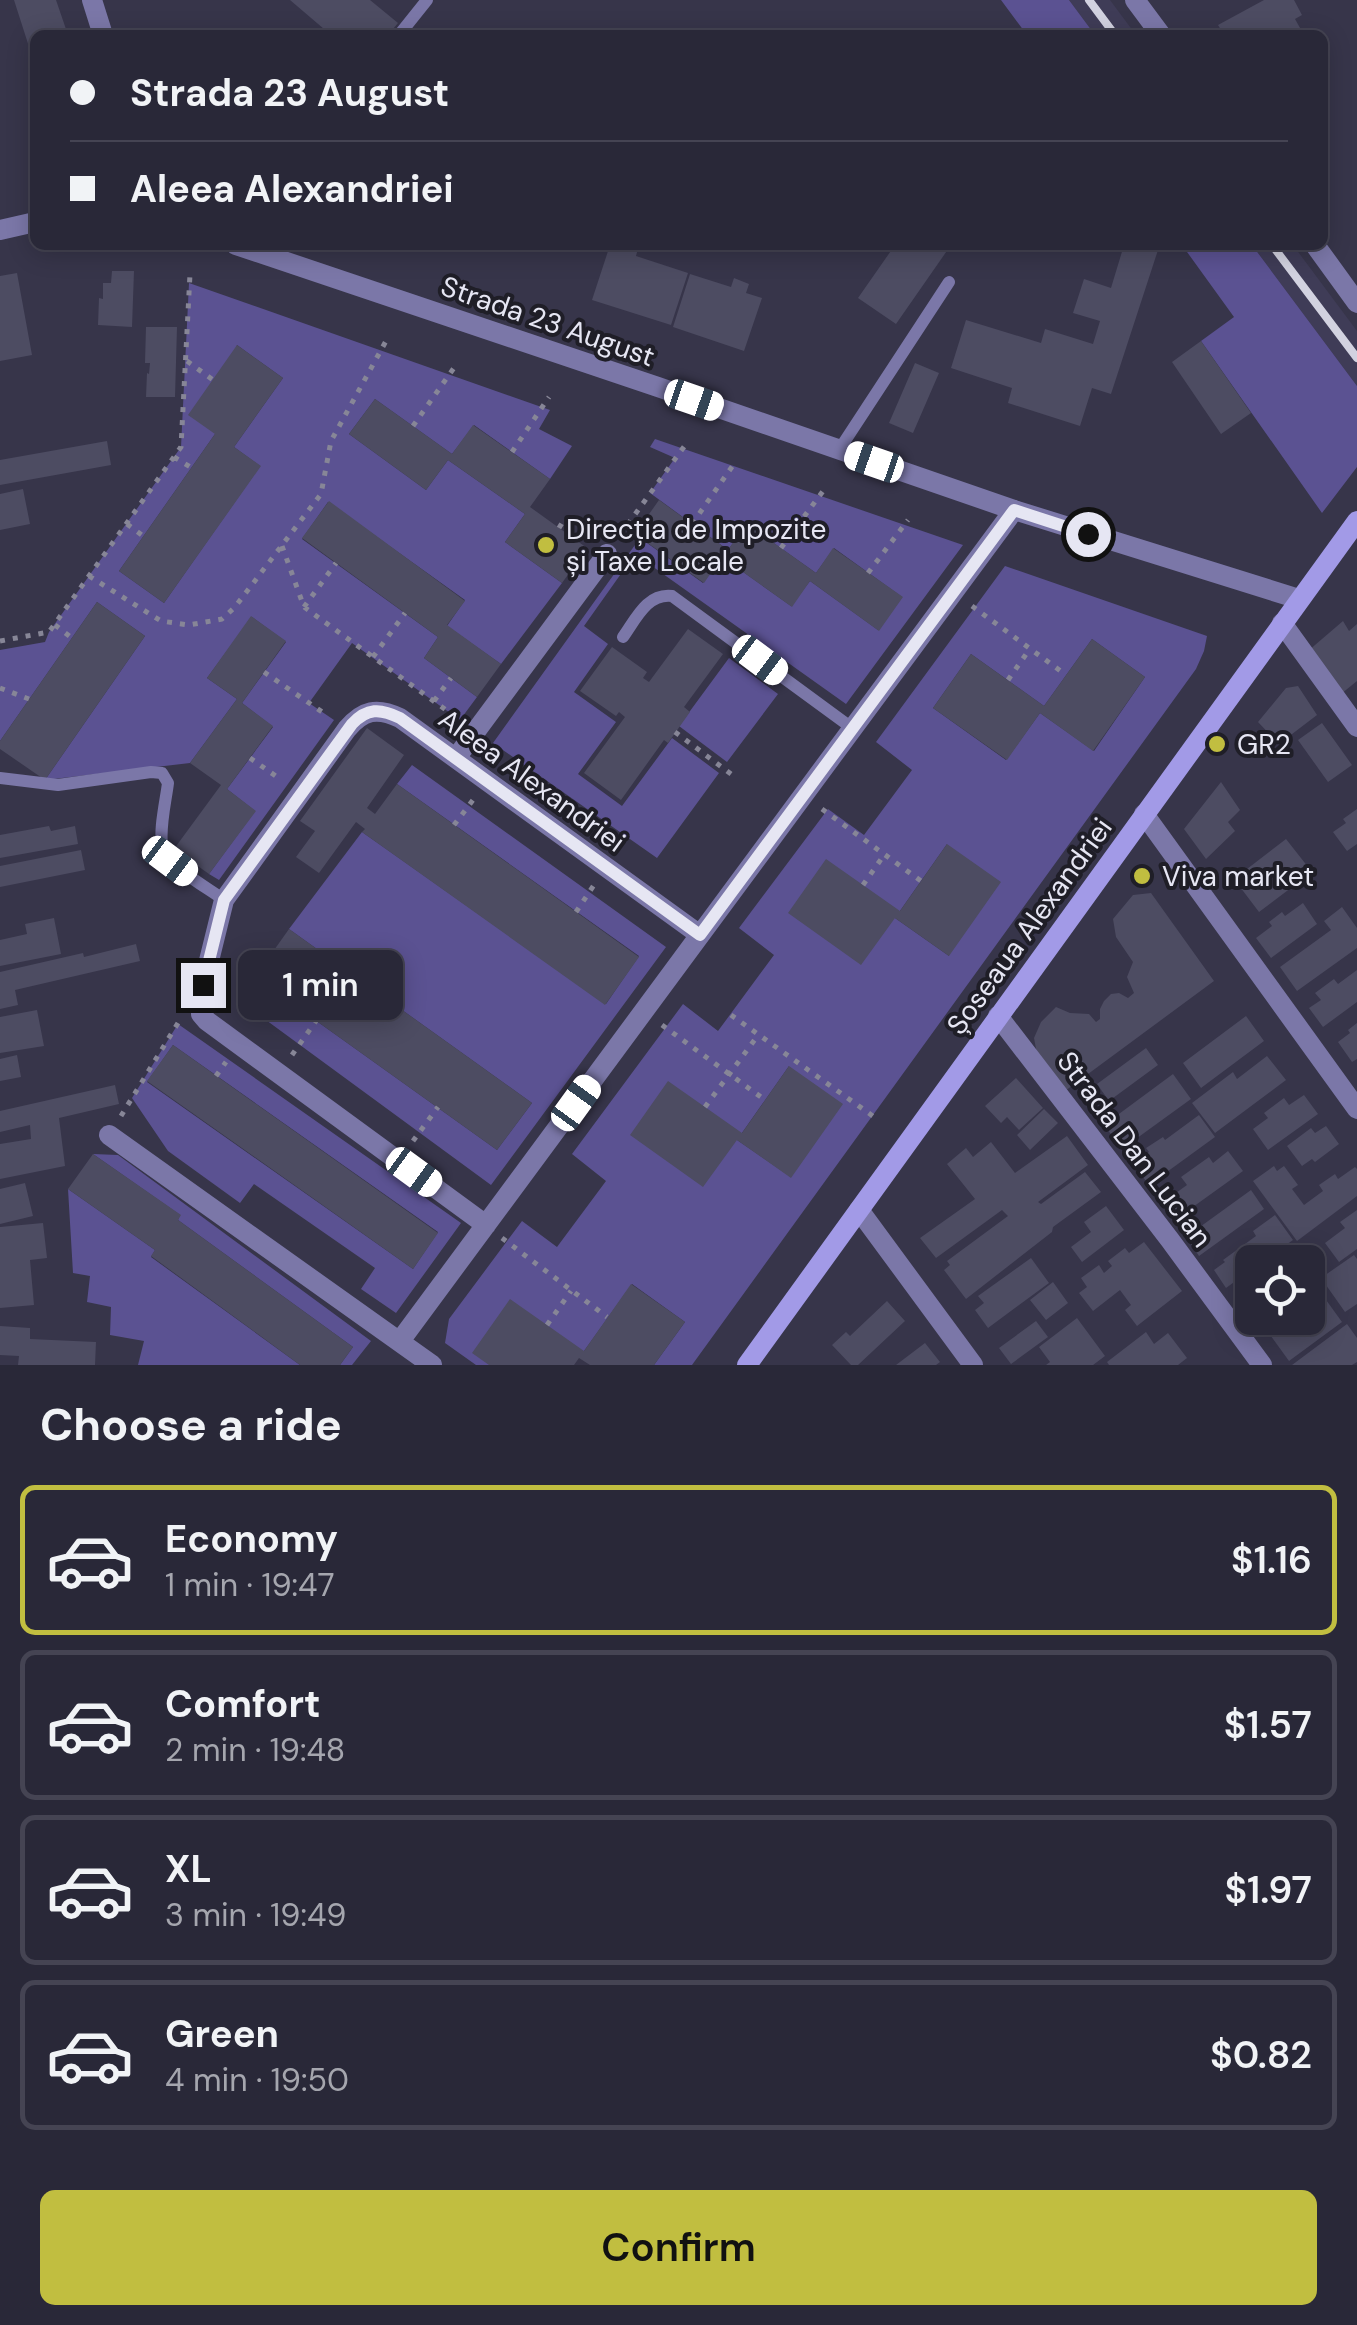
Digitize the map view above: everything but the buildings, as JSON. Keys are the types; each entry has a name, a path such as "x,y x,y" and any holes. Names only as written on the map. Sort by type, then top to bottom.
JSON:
{"main road":[{"name":"Șoseaua Alexandriei","path":"747,1365 1357,521"}],"street":[{"path":"92,0 101,30"},
{"path":"1135,0 1156,30"},
{"path":"0,230 30,223"},
{"name":"Strada 23 August","path":"251,250 1014,510 1300,599"},
{"path":"1319,250 1357,303"},
{"path":"400,1341 1014,510"},
{"path":"456,758 606,554"},
{"path":"1282,624 1357,726"},
{"name":"Aleea Alexandriei","path":"348,729 363,713 380,710 400,718 700,935"},
{"path":"348,729 224,900 203,985 201,1014 486,1225"},
{"path":"1144,814 1357,1109"},
{"name":"Strada Dan Lucian","path":"998,1016 1262,1365"},
{"path":"109,1135 432,1365"},
{"path":"859,1210 972,1365"}],"lane":[{"path":"403,30 427,0"},
{"path":"839,450 950,282"},
{"path":"623,637 650,600 672,596 852,728"},
{"path":"0,778 58,785 151,772 162,774 168,783 163,850 170,861 224,900"}],"path":[{"path":"0,640 50,632 181,447 190,274"},
{"path":"90,576 161,621 189,625 222,619 321,494 331,441 386,341"},
{"path":"185,360 213,380"},
{"path":"414,426 456,365"},
{"path":"512,452 549,397"},
{"path":"559,528 562,522 606,554 686,444"},
{"path":"174,457 192,468"},
{"path":"692,524 736,461"},
{"path":"781,548 823,491"},
{"path":"868,573 908,520"},
{"path":"127,524 143,536"},
{"path":"282,544 304,607 476,731"},
{"path":"304,607 336,563"},
{"path":"953,592 1066,675"},
{"path":"373,657 404,613"},
{"path":"54,625 72,638"},
{"path":"1008,680 1030,649"},
{"path":"264,672 348,729"},
{"path":"434,701 450,678"},
{"path":"0,688 30,699"},
{"path":"676,732 735,777"},
{"path":"250,758 300,793"},
{"path":"454,825 487,781"},
{"path":"803,795 921,881"},
{"path":"863,885 885,854"},
{"path":"109,1135 203,985"},
{"path":"644,1012 766,1100"},
{"path":"730,1014 878,1118"},
{"path":"278,1073 316,1021"},
{"path":"705,1107 758,1034"},
{"path":"398,1161 438,1108"},
{"path":"486,1225 607,1318"},
{"path":"547,1325 572,1291"}],"shaded area":[{"path":"1001,0 1069,0 1091,30 1023,30"},
{"path":"1069,0 1110,0 1132,30 1091,30"},
{"path":"1186,250 1256,250 1357,386 1357,467 1322,513 1201,341 1234,317"},
{"path":"1256,250 1297,250 1357,331 1357,386"},
{"path":"189,283 550,410 539,429 572,446 550,479 474,425 452,454 375,399 349,434 426,490 448,460 525,514 505,542 562,583 501,664 447,626 465,600 328,502 302,539 438,637 424,658 477,697 460,720 352,643 309,703 334,720 219,880 209,874 255,811 227,789 273,727 242,703 286,642 252,617 207,678 237,699 190,763 45,780 145,636 97,602 0,741 0,650 45,642 181,447","holes":["237,345 283,378 234,447 260,466 164,603 119,571 215,434"]},
{"path":"655,439 963,545 846,704 635,554 584,626 608,644 574,692 616,722 578,774 622,806 672,738 719,773 657,858 493,743 640,538 703,583 722,557 791,606 810,581 878,630 902,597 834,548 816,573 747,524 728,550 650,493 675,458 650,447"},
{"path":"1005,566 1207,636 1196,669 692,1365 654,1365 685,1322 632,1284 584,1351 476,1365 445,1343 449,1319 522,1221 557,1247 606,1181 572,1154 683,1004 718,1031 774,955 739,928 828,809 864,835 912,770 876,742","holes":["1092,639 1145,677 1094,751 1040,713 1006,760 933,708 971,654 1044,706","947,844 949,956 895,918","789,1066 791,1177 737,1140"]},
{"path":"729,658 778,694 727,762 679,726"},
{"path":"412,765 666,947 491,1185 240,1001 255,977 497,1150 532,1103 289,929 362,832 606,1004 639,956 397,784"},
{"path":"178,1024 461,1223 396,1313 361,1289 375,1268 254,1184 240,1203 168,1151 132,1098","holes":["173,1045 438,1232 413,1269 147,1082"]},
{"path":"93,1154 118,1155 371,1341 352,1365 340,1365 353,1347"},
{"path":"68,1189 155,1250 151,1257 300,1365 138,1365 144,1341 110,1335 111,1307 87,1302 90,1276 73,1273"}],"railway":[{"path":"1089,0 1111,30"},
{"path":"1276,250 1357,358"}],"place":[{"name":"Direcția de Impozite și Taxe Locale","path":"546,545"},
{"name":"GR2","path":"1217,744"},
{"name":"Viva market","path":"1142,876"}],"route":[{"path":"203,985 224,900 352,724 372,710 400,718 700,935 1014,510 1088,534"}]}
